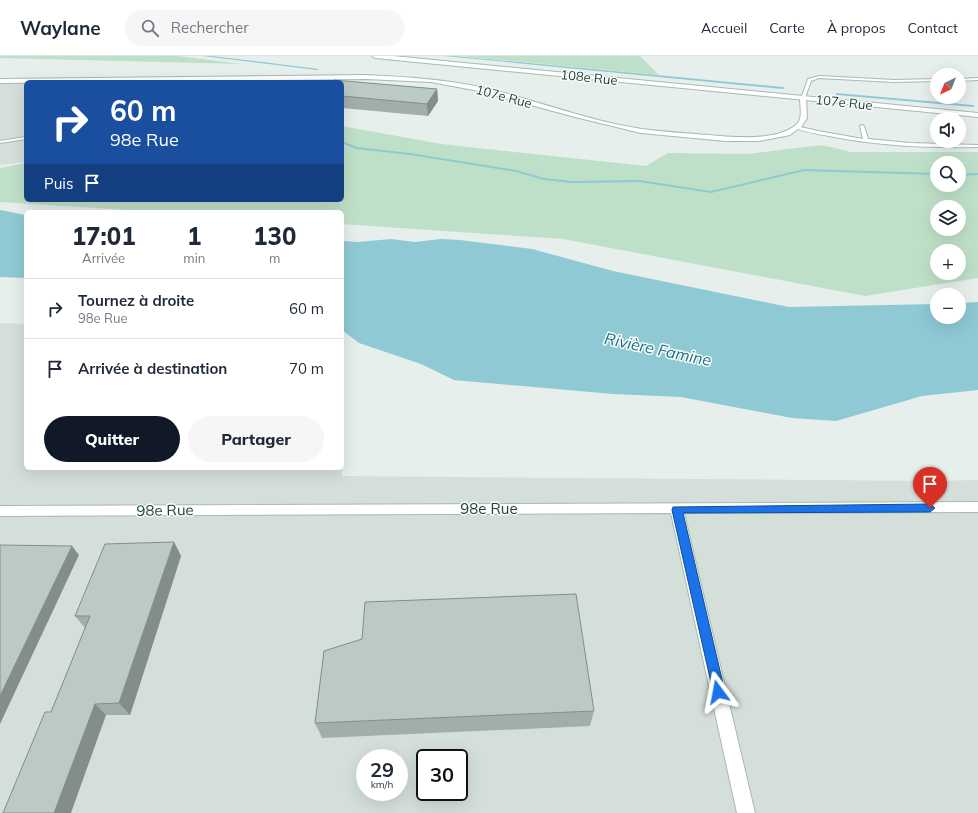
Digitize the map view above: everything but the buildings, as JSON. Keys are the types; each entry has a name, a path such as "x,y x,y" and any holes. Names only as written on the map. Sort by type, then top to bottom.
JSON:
{"street":[{"name":"108e Rue","path":"375,56 803,98"},
{"name":"107e Rue","path":"210,80 366,77 431,80 480,90 614,125 641,130 712,138 759,139 786,133 796,127 804,118 803,98 978,115"},
{"name":"107e Rue","path":"0,81 24,81"},
{"name":"98e Rue","path":"0,511 450,508 677,510 978,508"},
{"path":"677,510 746,813"}],"lane":[{"path":"803,98 810,80 819,77 894,81 930,80"},
{"path":"966,80 978,80"},
{"path":"862,126 866,140"},
{"path":"796,127 844,138 948,146 978,146"},
{"path":"0,142 24,138"},
{"path":"18,140 24,142"}],"shaded area":[{"path":"256,79 255,80 183,80"},
{"path":"24,82 24,162 0,165 0,83"},
{"path":"0,323 24,324 24,470 342,470 342,476 928,481 978,480 978,813 0,813"}],"green space":[{"path":"0,56 178,56 241,64 0,58"},
{"path":"461,56 640,56 659,75"},
{"path":"344,126 441,144 646,166 668,153 747,154 822,145 851,152 978,152 978,278 966,280 966,244 930,244 930,280 965,280 865,296 563,239 344,224 344,210 126,210 0,202 0,168 24,163 24,202 344,202"}],"water":[{"path":"0,210 24,215 24,278 0,277"},
{"name":"Rivière Famine","path":"391,239 415,242 441,239 532,249 613,271 789,307 930,304 930,324 966,324 966,303 978,302 978,390 922,396 836,421 792,418 681,397 613,394 454,380 421,364 359,343 344,332 344,241 358,242"}],"waterway":[{"path":"204,56 317,69"},
{"path":"446,56 783,88"},
{"path":"837,94 973,106"},
{"path":"344,143 356,148 410,154 516,171 544,179 572,182 639,181 711,192 804,170 930,174"},
{"path":"966,175 978,174"}],"route":[{"path":"718,692 677,510 930,508"}]}
